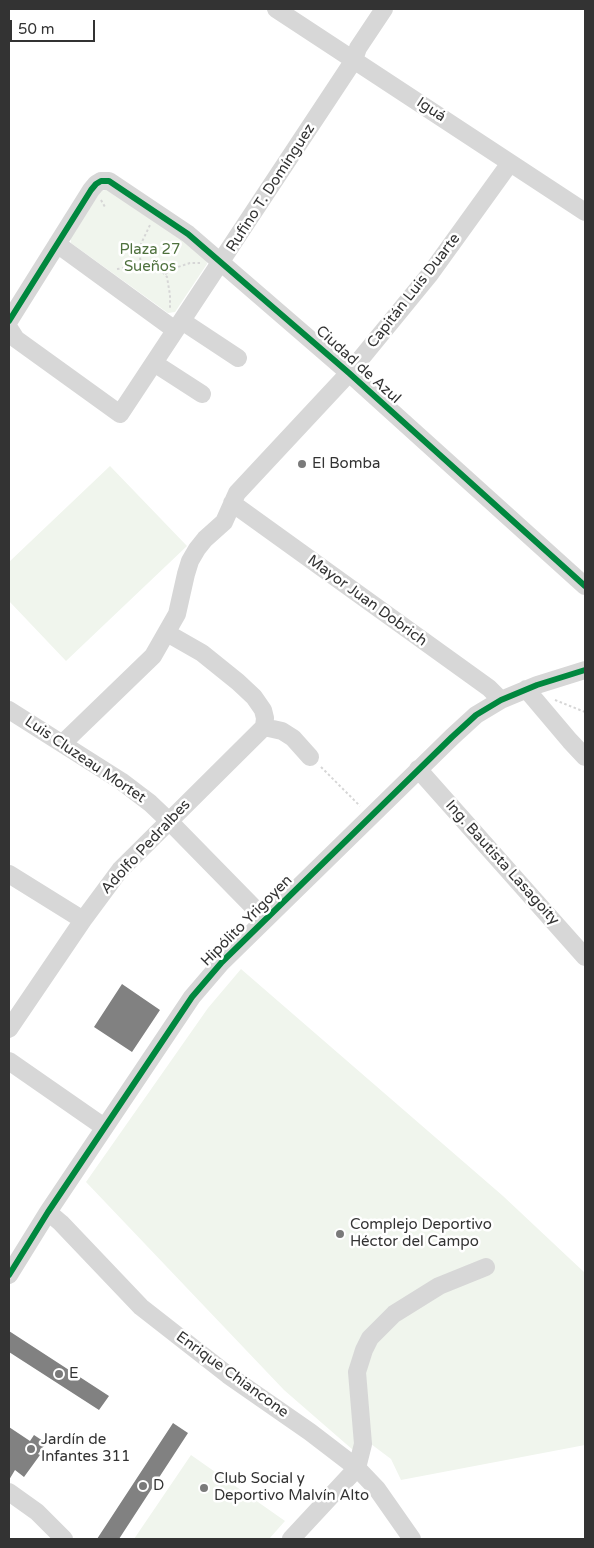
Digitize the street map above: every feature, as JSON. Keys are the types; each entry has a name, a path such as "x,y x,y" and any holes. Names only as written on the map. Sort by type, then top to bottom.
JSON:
{"street":[{"name":"Iguá","path":"276,9 585,212"},
{"name":"Rufino T. Domínguez","path":"9,330 16,338 120,414 354,60 358,48 384,9"},
{"name":"Capitán Luis Duarte","path":"63,743 153,656 177,614 190,561 204,539 224,522 238,493 349,373 430,274 510,162"},
{"name":"Ciudad de Azul","path":"101,189 108,181 126,191 188,234 349,373 585,586"},
{"path":"9,321 90,190 96,184 101,189"},
{"path":"57,244 179,325 238,358"},
{"path":"154,362 202,394"},
{"name":"Mayor Juan Dobrich","path":"232,503 489,688 500,700"},
{"path":"167,633 202,653 238,682 254,697 263,710 265,718 264,727 282,731 292,738 310,757"},
{"name":"Hipólito Yrigoyen","path":"9,1275 48,1212 192,997 222,962 467,723 500,700 530,694 585,670"},
{"path":"530,694 585,757"},
{"name":"Luis Cluzeau Mortet","path":"9,710 121,781 150,803 170,821 265,919"},
{"name":"Adolfo Pedralbes","path":"9,1030 83,920 120,870 264,727"},
{"name":"Ing. Bautista Lasagoity","path":"418,769 585,957"},
{"path":"9,874 83,920"},
{"path":"9,1061 104,1127"},
{"name":"Enrique Chiancone","path":"48,1212 61,1223 141,1307 228,1375 310,1432 357,1468 377,1489 412,1539"},
{"path":"291,1539 357,1468 364,1444 358,1372 364,1350 370,1338 394,1314 439,1286 486,1267"},
{"path":"9,1492 37,1512 56,1536"}],"path":[{"path":"101,189 105,207"},
{"path":"141,265 139,248 150,225"},
{"path":"114,269 132,268 148,262 158,267 166,277 170,295 169,306 179,325"},
{"path":"164,274 178,266 190,263 200,264"},
{"path":"530,694 550,698 585,712"},
{"path":"310,757 370,816"}],"green space":[{"name":"Plaza 27 Sueños","path":"110,189 206,257 207,264 175,312 168,313 71,243 70,236 101,191"},
{"path":"110,466 187,546 66,661 9,601 9,562"},
{"name":"Complejo Deportivo Héctor del Campo","path":"241,969 503,1196 585,1273 585,1445 401,1480 391,1459 371,1444 353,1450 284,1390 86,1182 208,1008"},
{"name":"Club Social y Deportivo Malvín Alto","path":"191,1455 285,1521 269,1539 134,1539"}],"building":[{"path":"122,984 160,1010 132,1052 94,1027"},
{"name":"E","path":"9,1331 109,1396 99,1410 9,1352"},
{"name":"D","path":"173,1423 188,1433 119,1539 97,1539"},
{"path":"9,1427 30,1441 34,1435 46,1443 24,1477 15,1470 9,1480"}],"cycle path":[{"path":"9,321 91,190 101,181 109,181 188,234 349,373 585,586"},
{"path":"9,1275 48,1212 192,997 222,962 476,715 501,700 537,685 585,670"}],"place":[{"name":"El Bomba","path":"302,464"},
{"name":"Complejo Deportivo Héctor del Campo","path":"340,1234"},
{"name":"E","path":"59,1374"},
{"name":"Jardín de Infantes 311","path":"31,1449"},
{"name":"D","path":"143,1486"},
{"name":"Club Social y Deportivo Malvín Alto","path":"204,1488"}]}
